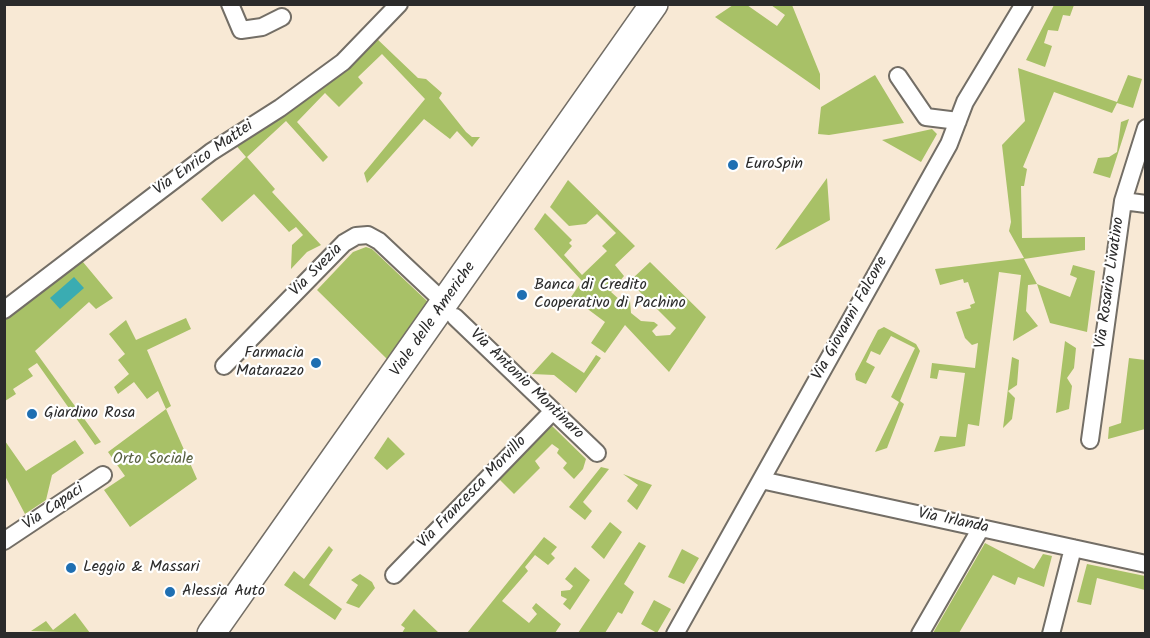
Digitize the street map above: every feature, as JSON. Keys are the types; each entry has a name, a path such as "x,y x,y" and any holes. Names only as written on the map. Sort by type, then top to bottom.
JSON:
{"main road":[{"name":"Viale delle Americhe","path":"232,633 451,311 654,4"},
{"name":"Viale delle Americhe","path":"211,633 451,311 674,4"}],"street":[{"path":"230,4 241,30 262,27 282,17"},
{"name":"Via Enrico Mattei","path":"4,310 192,166 343,62 399,4"},
{"name":"Via Giovanni Falcone","path":"675,633 949,144 965,102 1024,4"},
{"path":"898,76 926,117 958,121"},
{"name":"Via Rosario Livatino","path":"1090,440 1122,201 1146,128"},
{"path":"1122,201 1146,204"},
{"name":"Via Svezia","path":"224,366 344,243 357,236 368,235 379,241 451,311"},
{"name":"Via Antonio Montinaro","path":"451,311 597,453"},
{"name":"Via Francesca Morvillo","path":"394,575 553,411"},
{"name":"Via Capaci","path":"4,541 103,475"},
{"name":"Via Irlanda","path":"761,480 1146,564"},
{"path":"920,633 981,528"},
{"path":"1051,633 1073,548"}],"green space":[{"path":"733,5 747,5 777,26 785,15 771,5 792,5 820,74 820,90 715,17"},
{"path":"1054,5 1074,5 1070,16 1063,15 1058,31 1048,30 1044,43 1052,46 1045,67 1026,60"},
{"path":"374,36 418,78 426,79 442,93 439,98 466,132 472,137 480,137 472,147 457,131 450,139 424,119 367,183 364,173 425,99 382,54 358,77 363,83 339,107 325,93 297,122 328,157 323,162 286,121 247,157 275,189 272,192 321,245 307,252 291,269 292,245 303,235 296,227 289,232 254,194 222,222 201,199 246,157 233,142"},
{"path":"1018,68 1117,102 1128,75 1142,79 1133,108 1117,103 1112,113 1054,92 1023,167 1027,169 1024,186 1021,186 1022,238 1085,237 1085,250 1024,259 1037,284 1028,285 1026,311 1038,326 1013,341 1021,275 999,272 979,426 968,424 965,446 934,452 940,436 956,437 965,373 939,370 937,379 930,378 932,363 975,368 978,343 972,345 965,338 956,312 971,308 970,305 975,303 968,282 964,283 963,279 940,285 935,269 1024,258 1009,231 1011,222 1002,145 1025,121"},
{"path":"875,75 904,123 829,135 818,134 821,107"},
{"path":"1129,119 1110,178 1093,173 1098,158 1109,157 1117,152 1121,122"},
{"path":"932,129 937,134 921,162 882,140"},
{"path":"827,178 830,220 775,250"},
{"path":"568,180 635,246 615,265 624,276 611,292 621,301 630,301 631,313 641,321 654,322 658,325 652,331 656,336 670,335 676,328 638,290 632,279 650,262 706,317 669,372 625,325 605,353 591,343 605,322 577,301 572,303 569,300 582,281 534,229 545,213 572,240 569,243 572,246 564,255 582,275 607,251 602,246 616,233 597,214 586,224 569,226 550,207"},
{"path":"366,247 372,249 428,302 387,359 317,290 353,252"},
{"path":"78,256 113,298 96,309 89,302 35,351 101,442 95,445 37,363 28,369 33,376 13,389 16,394 5,401 5,314"},
{"path":"1073,265 1095,271 1087,332 1050,323 1037,284 1070,297 1077,278 1070,275"},
{"path":"186,318 191,329 147,350 171,406 166,409 158,391 147,399 134,382 118,394 114,387 129,374 118,360 125,354 109,334 126,320 136,340"},
{"path":"884,327 916,344 920,351 900,401 904,404 887,448 875,452 899,402 891,397 915,348 891,336 880,355 871,351 866,362 875,367 866,384 856,380 855,374 878,330"},
{"path":"1065,341 1076,348 1074,368 1067,378 1072,386 1069,409 1056,413"},
{"path":"552,352 584,373 596,355 601,358 576,393 554,375 532,374"},
{"path":"1012,357 1019,360 1017,385 1008,391 1015,398 1012,419 1003,428"},
{"path":"1129,358 1145,360 1145,429 1108,439 1109,427 1121,423"},
{"name":"Orto Sociale","path":"166,409 197,479 130,527 104,490 125,476 108,452"},
{"path":"550,424 586,459 583,469 574,479 563,468 567,463 557,453 559,449 552,444 535,461 540,468 514,494 498,478"},
{"path":"388,437 405,454 387,470 374,458"},
{"path":"75,440 84,453 52,475 46,500 25,514 5,476 5,441 26,471"},
{"path":"601,467 609,469 583,502 592,511 585,520 569,507"},
{"path":"623,474 652,485 637,510 627,501 638,485"},
{"path":"610,522 622,532 604,559 591,547"},
{"path":"544,537 557,547 551,554 555,558 548,565 535,555 525,567 528,571 502,601 529,623 537,614 532,608 536,603 561,624 555,633 467,633"},
{"path":"639,542 646,546 624,584 634,592 622,614 618,612 605,633 578,633"},
{"path":"985,543 1034,569 1043,554 1052,556 1044,587 1018,577 1015,585 993,575 959,633 933,633"},
{"path":"329,546 333,550 309,585 342,609 335,620 284,585 294,571 304,579"},
{"path":"682,549 699,558 684,584 668,577"},
{"path":"1087,564 1145,576 1145,590 1097,578 1091,605 1077,602"},
{"path":"575,567 590,580 570,610 563,604 567,599 561,596 561,591 570,590 573,586 565,579"},
{"path":"360,574 372,582 375,588 359,608 346,603 358,585 351,580"},
{"path":"654,600 671,609 657,633 641,624"},
{"path":"414,609 439,633 402,633 405,628 401,625"},
{"path":"75,613 90,633 31,631 46,621 53,630"}],"water":[{"path":"74,277 84,288 60,309 50,298"}],"place":[{"name":"EuroSpin","path":"733,165"},
{"name":"Banca di Credito Cooperativo di Pachino","path":"522,295"},
{"name":"Farmacia Matarazzo","path":"316,363"},
{"name":"Giardino Rosa","path":"32,414"},
{"name":"Leggio & Massari","path":"71,568"},
{"name":"Alessia Auto","path":"170,592"}]}
